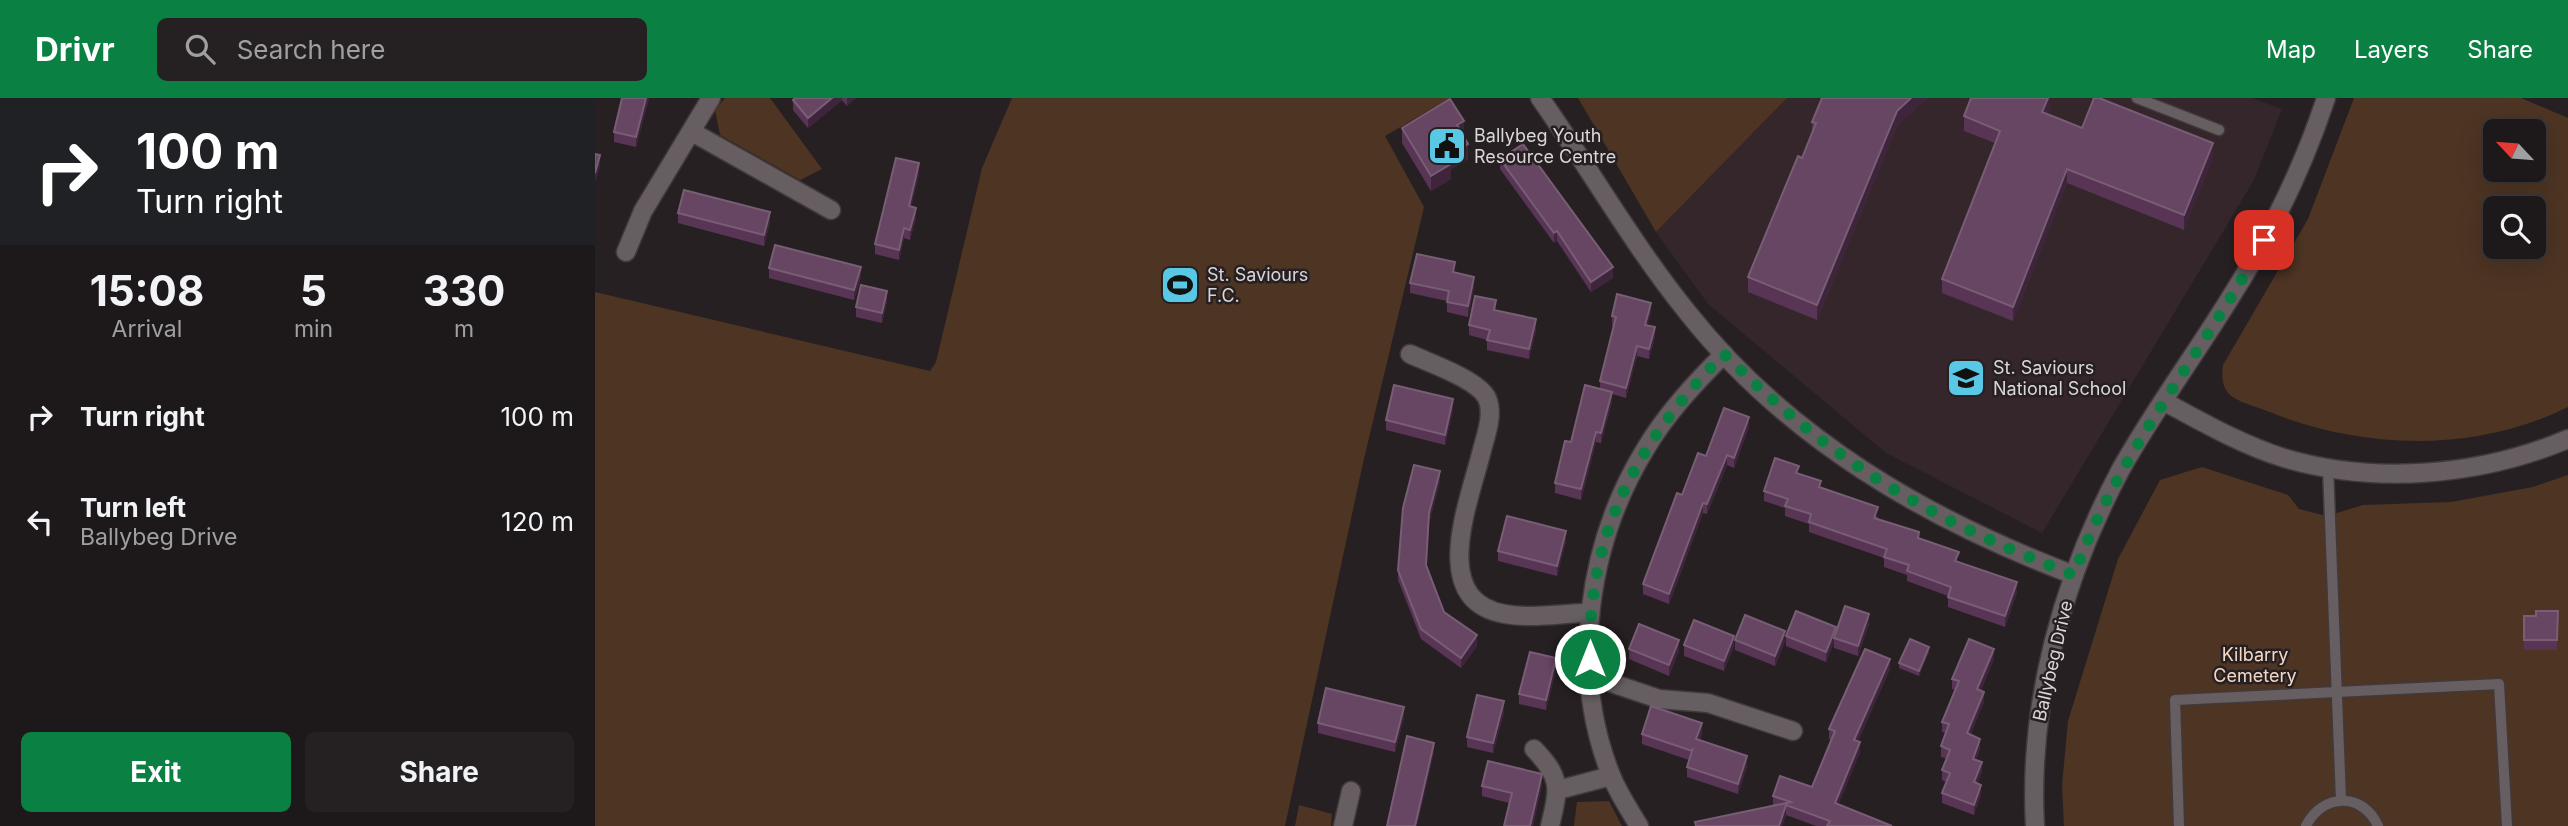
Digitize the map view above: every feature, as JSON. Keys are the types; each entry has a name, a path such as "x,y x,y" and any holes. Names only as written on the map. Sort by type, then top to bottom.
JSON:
{"street":[{"path":"625,251 643,211 711,98"},
{"path":"1540,98 1661,278 1724,354 1797,422 1888,488 1980,537 2074,575"},
{"name":"Ballybeg Drive","path":"2035,826 2033,772 2037,722 2052,651 2074,575 2109,493 2163,401 2261,246 2292,187 2326,98"},
{"path":"692,132 831,209"},
{"path":"1410,354 1468,381 1482,391 1488,401 1488,427 1458,557 1461,580 1471,596 1487,609 1507,615 1590,613"},
{"path":"1639,826 1611,776 1597,725 1591,676 1590,613 1601,552 1622,491 1658,430 1724,354"},
{"path":"2163,401 2259,449 2328,468 2390,473 2458,469 2506,460 2568,439"},
{"path":"1591,676 1659,699 1708,704 1793,731"},
{"path":"1534,749 1552,770 1558,790 1550,826"},
{"path":"1558,790 1611,776"},
{"path":"1343,826 1351,791"}],"lane":[{"path":"2137,98 2218,130"},
{"path":"2328,468 2341,800"},
{"path":"2179,826 2175,700 2499,684 2507,826"},
{"path":"2306,826 2319,808 2341,800 2363,806 2378,826"}],"shaded area":[{"name":"St. Saviours National School","path":"1787,98 2252,98 2282,109 2254,180 2042,533 1886,453 1708,304 1656,232"}],"green space":[{"path":"725,98 770,98 822,169 800,180 720,135 715,110"},
{"path":"1012,98 1450,98 1385,136 1424,207 1363,463 1285,826 595,826 595,292 930,371 936,362 982,168"},
{"path":"1578,98 1787,98 1656,232"},
{"path":"2354,98 2521,98 2568,118 2568,407 2495,433 2457,439 2379,439 2303,424 2240,401 2228,392 2224,385 2223,365 2308,219"},
{"name":"Kilbarry Cemetery","path":"2202,467 2288,495 2299,509 2327,516 2363,505 2451,502 2533,487 2568,475 2568,826 2064,826 2062,785 2068,721 2118,559 2160,480"},
{"path":"1609,801 1622,826 1574,826 1577,802"},
{"path":"1299,805 1332,814 1331,826 1295,826"}],"building":[{"path":"622,98 646,98 636,137 614,132"},
{"path":"832,98 808,118 793,100"},
{"path":"1822,98 1911,98 1897,111 1817,305 1748,277 1798,156 1802,158 1816,123 1812,122"},
{"path":"1971,98 2048,98 2042,112 2082,128 2094,98 2099,98 2213,143 2184,215 2067,169 2013,307 1942,279 2000,131 1964,116"},
{"path":"1450,99 1464,121 1457,125 1468,144 1447,157 1451,164 1431,176 1402,128"},
{"path":"1523,144 1613,267 1591,282 1557,231 1554,233 1500,159"},
{"path":"595,154 600,155 595,173"},
{"path":"896,158 919,163 909,206 916,208 910,230 904,228 899,250 875,244"},
{"path":"684,190 770,212 764,235 678,213"},
{"path":"775,245 861,267 854,290 769,268"},
{"path":"1417,254 1455,262 1453,272 1474,277 1468,306 1447,302 1449,291 1410,283"},
{"path":"861,285 887,291 882,313 856,307"},
{"path":"1617,294 1651,303 1645,325 1655,327 1649,349 1637,346 1626,388 1600,381 1616,317 1612,316"},
{"path":"1475,296 1496,300 1494,310 1536,319 1529,349 1487,340 1490,330 1469,325"},
{"path":"1394,385 1453,399 1445,435 1386,420"},
{"path":"1585,385 1612,392 1601,433 1596,432 1581,489 1555,483 1565,441 1571,442"},
{"path":"1724,408 1749,417 1734,458 1727,455 1707,504 1703,503 1669,594 1643,584 1677,493 1682,495 1698,453 1706,456"},
{"path":"1775,458 1799,466 1796,473 1821,481 1819,487 1878,507 1874,518 1919,532 1918,538 1959,552 1955,561 2017,582 2005,616 1948,597 1951,587 1907,571 1909,565 1884,557 1887,549 1809,522 1811,514 1785,506 1788,499 1764,491"},
{"path":"1414,465 1440,471 1429,513 1426,565 1444,612 1477,635 1461,658 1421,629 1398,570 1403,508"},
{"path":"1507,516 1566,531 1557,566 1498,551"},
{"path":"1845,606 1869,614 1858,646 1834,638"},
{"path":"1796,611 1836,627 1826,652 1786,636"},
{"path":"2536,611 2558,611 2557,640 2524,640 2524,616 2536,616"},
{"path":"1745,615 1785,631 1775,656 1735,640"},
{"path":"1694,620 1734,636 1724,661 1684,645"},
{"path":"1639,624 1679,640 1669,665 1629,649"},
{"path":"1910,639 1929,647 1919,671 1899,663"},
{"path":"1969,639 1994,649 1977,689 1984,692 1967,733 1980,739 1973,759 1982,762 1974,782 1981,785 1974,805 1942,793 1950,773 1942,770 1950,750 1941,746 1949,724 1942,722 1959,681 1952,679"},
{"path":"1865,649 1890,659 1854,740 1860,742 1835,803 1892,826 1827,826 1830,821 1786,805 1779,826 1696,826 1695,822 1791,802 1773,796 1780,776 1812,787 1835,731 1829,729"},
{"path":"1530,652 1556,658 1546,700 1519,694"},
{"path":"1326,688 1404,707 1395,742 1318,723"},
{"path":"1477,695 1504,701 1493,743 1467,737"},
{"path":"1651,706 1702,723 1696,739 1747,756 1738,784 1687,767 1693,748 1692,751 1642,734"},
{"path":"1407,736 1434,743 1415,826 1387,826"},
{"path":"1488,761 1542,774 1530,826 1504,826 1512,793 1482,786"}],"place":[{"name":"Ballybeg Youth Resource Centre","path":"1447,146"},
{"name":"St. Saviours F.C.","path":"1180,285"},
{"name":"St. Saviours National School","path":"1966,378"}],"route":[{"path":"1590,659 1590,613 1596,575 1607,531 1622,491 1646,447 1671,412 1724,354 1797,422 1888,488 1968,532 2074,575 2096,519 2122,468 2228,303 2264,240"}]}
